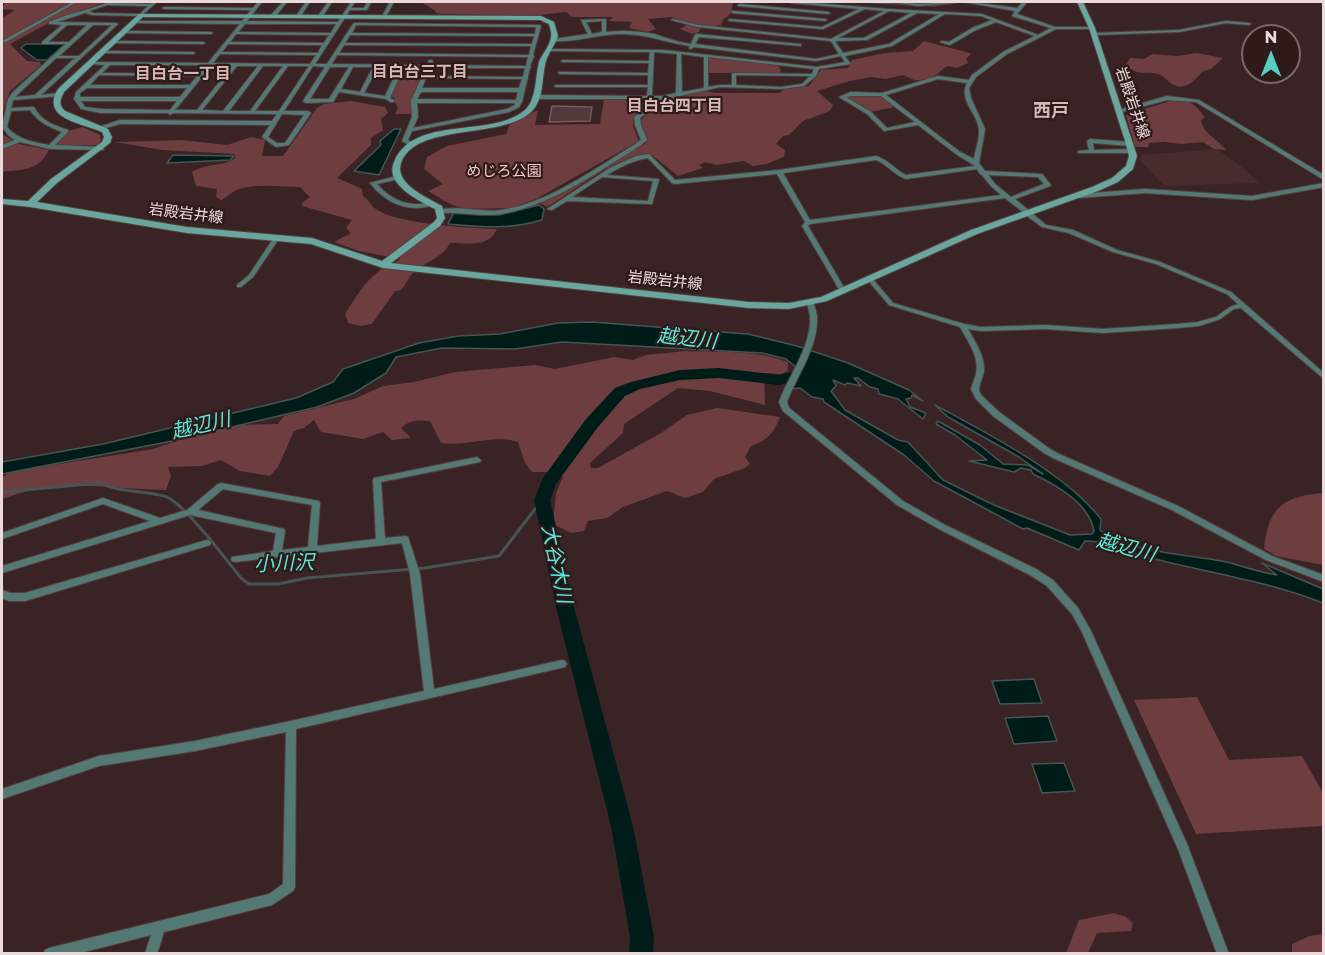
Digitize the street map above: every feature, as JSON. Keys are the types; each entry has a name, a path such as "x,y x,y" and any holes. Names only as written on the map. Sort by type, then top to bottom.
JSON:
{"street":[{"path":"4,41 75,2"},
{"path":"67,6 84,8 94,2"},
{"path":"170,2 164,8 253,9"},
{"path":"161,122 237,33 242,23 260,2"},
{"path":"273,16 285,2"},
{"path":"298,16 308,2"},
{"path":"320,16 330,2"},
{"path":"109,63 78,93 78,99 83,108 93,111 171,112 281,112 308,112 287,144 276,145 265,137 274,123 281,112 311,65 353,2"},
{"path":"348,9 365,9 369,2"},
{"path":"383,17 392,2"},
{"path":"791,2 982,15 1038,36"},
{"path":"895,2 918,5 954,2"},
{"path":"966,2 1019,10"},
{"path":"1025,2 1014,15 1055,28 1093,31 1179,31 1226,22 1249,24"},
{"name":"岩殿岩井線","path":"2,202 30,204 187,230 321,243 383,265 749,305 789,306 843,291 975,232 1078,196 1122,176 1132,162 1131,147 1093,31 1080,2"},
{"path":"37,96 116,24 51,23 74,13 108,3 153,3"},
{"path":"12,99 58,95 153,3"},
{"path":"740,5 828,13"},
{"path":"823,28 830,5"},
{"path":"795,57 804,37 864,8"},
{"path":"832,40 888,10"},
{"path":"85,11 92,14 141,15 541,18 554,26 554,40 543,60 535,98 528,111 514,119 439,135 412,145 397,161 397,178 440,211 488,213 510,211 534,203 568,186 644,140 638,125 638,117 649,109 652,51"},
{"path":"735,12 825,20"},
{"path":"673,20 686,24 832,40 865,39 916,12"},
{"path":"554,40 569,40 604,33 644,33 661,36 675,43 816,60 890,45 944,13"},
{"path":"412,145 405,141 416,112 414,101 451,17"},
{"path":"591,35 584,21 604,20 604,33"},
{"path":"730,20 823,28"},
{"path":"942,42 950,44 974,29 997,20"},
{"path":"134,22 339,23"},
{"path":"66,23 44,43 70,43"},
{"path":"184,64 220,23"},
{"path":"92,24 54,57 12,99 4,121 6,130 20,140 50,147 101,149"},
{"path":"352,66 331,101 306,101 355,24 538,25 529,67 519,102 514,109 410,130"},
{"path":"976,165 982,129 968,98 969,82 994,60 1055,28"},
{"path":"726,58 740,30"},
{"path":"124,32 211,33"},
{"path":"237,33 332,33"},
{"path":"877,33 898,40"},
{"path":"349,34 537,35"},
{"path":"687,53 698,35 799,45"},
{"path":"865,39 872,49"},
{"path":"549,50 687,53 817,68 848,63 832,40"},
{"path":"113,42 203,43"},
{"path":"228,43 326,44"},
{"path":"343,44 534,45"},
{"path":"554,97 566,51"},
{"path":"757,61 762,52"},
{"path":"54,57 96,58 193,53"},
{"path":"219,53 319,54"},
{"path":"679,53 679,94"},
{"path":"336,54 532,56"},
{"path":"706,56 706,88"},
{"path":"96,58 109,63 529,67"},
{"path":"562,61 651,62"},
{"path":"198,112 235,64"},
{"path":"225,112 261,65"},
{"path":"252,112 286,65"},
{"path":"361,94 376,66"},
{"path":"338,90 389,99 402,66"},
{"path":"535,98 650,98 734,85 781,88 804,85 814,75 817,68"},
{"path":"560,73 651,74"},
{"path":"734,85 734,74 814,75"},
{"path":"97,75 201,75"},
{"path":"425,77 525,78"},
{"path":"919,123 886,130 869,113 842,97 851,94 882,95 938,77 969,82"},
{"path":"86,86 191,87"},
{"path":"556,86 651,86"},
{"path":"419,90 522,90"},
{"path":"30,204 67,171 101,149 108,137 99,128 63,114 57,109 58,95"},
{"path":"882,95 976,165 1007,198 1044,226 1071,231 1115,251 1137,256 1207,282 1229,293 1323,377"},
{"path":"1118,111 1167,98 1197,101 1323,178"},
{"path":"78,99 181,99"},
{"path":"414,101 519,102"},
{"path":"443,122 450,102"},
{"path":"8,110 32,108 41,120 66,131 50,147"},
{"path":"99,128 114,122 274,123"},
{"path":"2,147 20,140"},
{"path":"1092,152 1090,141 1131,147"},
{"path":"1080,152 1131,147"},
{"path":"550,209 628,160 645,156 650,156 674,182 778,172 876,158 883,159 898,174 906,177 976,165"},
{"path":"778,172 808,222"},
{"path":"808,222 1007,198 1048,185 1040,175 982,173"},
{"path":"566,199 650,203 656,180 602,176"},
{"path":"397,178 373,183 386,196 412,208 419,209 432,204"},
{"path":"1078,196 1145,191 1252,198 1323,186"},
{"path":"383,265 439,222 440,211"},
{"path":"808,222 805,226 843,291"},
{"path":"239,286 261,263 277,237"},
{"path":"869,279 891,304 963,326 1015,329 1045,327 1103,331 1149,328 1199,324 1218,318 1232,308 1243,305"},
{"path":"810,302 812,339 786,389 783,402 786,409 900,503 942,527 1033,572 1066,599 1086,631 1178,837 1223,954"},
{"path":"963,326 981,363 980,376 975,387 976,393 997,414 1047,451 1175,508 1269,558 1323,579"},
{"path":"381,542 377,480 477,460"},
{"path":"2,569 190,512 220,486 316,503 312,550"},
{"path":"2,536 103,501 160,521"},
{"path":"190,512 281,531 277,554"},
{"path":"239,559 235,559 405,539 415,574 429,693"},
{"path":"2,594 9,597 25,597 207,543"},
{"path":"2,794 99,761 195,746 291,726 562,664"},
{"path":"49,954 272,899 289,887 291,726"},
{"path":"151,954 159,928"}],"shaded area":[{"path":"1217,149 1259,183 1164,186 1139,159 1141,155"}],"green space":[{"path":"5,2 105,2 54,20 10,44 27,61 40,62 41,65 10,91 2,116 2,18 15,10 2,9"},
{"path":"421,2 733,3 731,13 721,25 700,28 699,32 693,34 680,29 690,23 671,17 648,19 656,29 648,32 629,28 632,22 609,21 613,17 572,17 566,12 530,16 442,14 436,13"},
{"path":"924,41 971,54 966,59 968,63 957,68 947,66 925,81 914,80 903,75 886,79 871,77 817,91 833,105 830,111 803,121 789,135 783,136 776,144 785,150 784,157 753,166 744,161 716,165 705,162 699,165 703,168 678,176 652,155 639,156 612,166 547,207 540,203 646,143 641,120 652,109 653,101 702,90 715,93 779,93 785,89 809,86 821,70 848,68 852,60 885,53 913,51"},
{"path":"1197,53 1223,58 1211,69 1202,72 1197,78 1183,86 1174,85 1158,74 1139,73 1126,65 1130,58 1144,59 1153,54 1177,56"},
{"path":"707,57 779,65 781,73 708,73"},
{"path":"399,77 422,78 411,100 413,114 395,114 398,108 394,101 395,98 390,96"},
{"path":"852,94 879,96 895,107 870,112 844,98"},
{"name":"めじろ公園","path":"604,99 646,101 646,107 634,116 633,126 639,141 536,199 511,208 466,209 450,204 428,191 443,184 424,169 427,157 447,146 506,134 510,124 538,110 535,125 600,124"},
{"path":"1173,100 1188,102 1195,106 1205,117 1201,120 1202,125 1226,150 1214,149 1203,142 1149,143 1148,147 1135,147 1126,115"},
{"path":"351,101 385,107 388,113 381,119 383,130 371,138 371,145 337,178 362,189 363,196 376,209 386,214 416,222 497,229 489,239 483,242 450,243 443,252 412,274 401,290 395,291 372,324 360,326 348,323 345,314 374,275 400,259 359,251 334,242 351,233 346,228 352,220 302,206 302,203 310,197 300,187 248,187 233,192 221,200 216,197 217,189 196,186 192,172 203,167 231,161 235,158 235,154 162,150 115,142 182,140 227,145 251,137 265,140 262,156 283,156 317,108 324,104"},
{"path":"83,127 100,135 101,140 98,145 55,145 68,131"},
{"path":"2,134 19,144 49,150 35,166 2,172"},
{"path":"686,351 763,355 788,362 788,371 781,374 764,373 765,405 710,391 678,388 624,424 623,433 590,463 591,468 598,468 661,433 687,415 717,408 780,417 775,428 766,439 751,446 745,457 750,464 714,479 703,492 685,498 667,491 623,507 607,518 588,521 584,531 571,533 553,524 556,493 563,477 548,472 532,472 525,463 518,442 499,439 441,443 430,421 411,422 404,425 401,428 411,438 392,440 383,432 363,439 321,432 314,420 304,428 294,431 278,467 270,476 240,471 221,460 202,466 168,467 171,476 166,490 62,486 36,489 2,499 2,478 9,472 153,449 200,433 234,425 278,424 284,416 354,399 383,386 414,382 455,372 535,365 555,369 614,357 633,360 646,355"},
{"path":"1323,493 1323,565 1276,556 1264,549 1269,524 1280,507 1297,497"},
{"path":"1197,697 1229,760 1302,756 1323,793 1323,826 1196,834 1134,700"},
{"path":"1114,913 1126,917 1133,923 1131,931 1097,933 1088,953 1066,953 1079,920"},
{"path":"1323,934 1323,953 1292,953 1292,944 1309,936"}],"water":[{"path":"26,44 65,44 47,60 37,60 21,48"},
{"path":"394,129 401,129 379,175 354,171 381,145 380,141"},
{"path":"173,155 234,156 230,160 167,163"},
{"path":"539,205 544,209 542,220 530,223 495,227 448,224 453,214 457,213 499,215"},
{"name":"越辺川","path":"592,322 748,334 797,346 848,363 909,390 923,401 912,395 911,398 906,399 910,407 926,413 923,419 898,399 879,394 878,389 870,387 858,378 854,378 861,386 847,383 845,385 833,380 836,386 831,391 845,410 898,440 908,442 943,480 994,505 1070,535 1092,534 1094,531 1086,512 1079,504 1061,489 1033,474 1031,470 1021,468 1014,472 969,461 987,460 955,435 936,424 938,421 980,445 1003,464 1028,465 1043,474 1019,457 948,417 935,405 1024,455 1067,485 1101,519 1100,530 1111,538 1143,549 1216,560 1277,575 1262,563 1323,589 1323,603 1281,589 1151,558 1093,541 1085,541 1079,550 1027,528 1023,529 934,481 904,455 824,402 823,399 812,397 800,388 791,389 802,372 786,359 762,353 562,342 515,349 442,348 396,357 386,373 354,393 317,407 172,441 2,474 2,462 103,444 296,398 333,382 343,369 419,343 458,336 500,334 558,323"},
{"path":"1034,679 1042,703 1000,704 992,681"},
{"path":"1048,716 1057,741 1014,744 1005,718"},
{"path":"1064,763 1075,791 1042,793 1032,764"}],"building":[{"path":"552,106 592,107 590,121 549,122"}],"waterway":[{"path":"859,2 933,6 960,2"},
{"name":"大谷木川","path":"641,954 642,937 622,826 565,607 542,500 549,482 592,423 620,392 636,385 680,375 719,373 779,380 812,373"},
{"name":"小川沢","path":"2,492 100,483 164,496 172,500 193,519 241,578 249,584 278,584 307,578 425,568 499,556 542,500"}],"district":[{"name":"目白台三丁目","path":"420,72"},
{"name":"目白台一丁目","path":"183,74"},
{"name":"目白台四丁目","path":"675,106"},
{"name":"西戸","path":"1051,112"}]}
